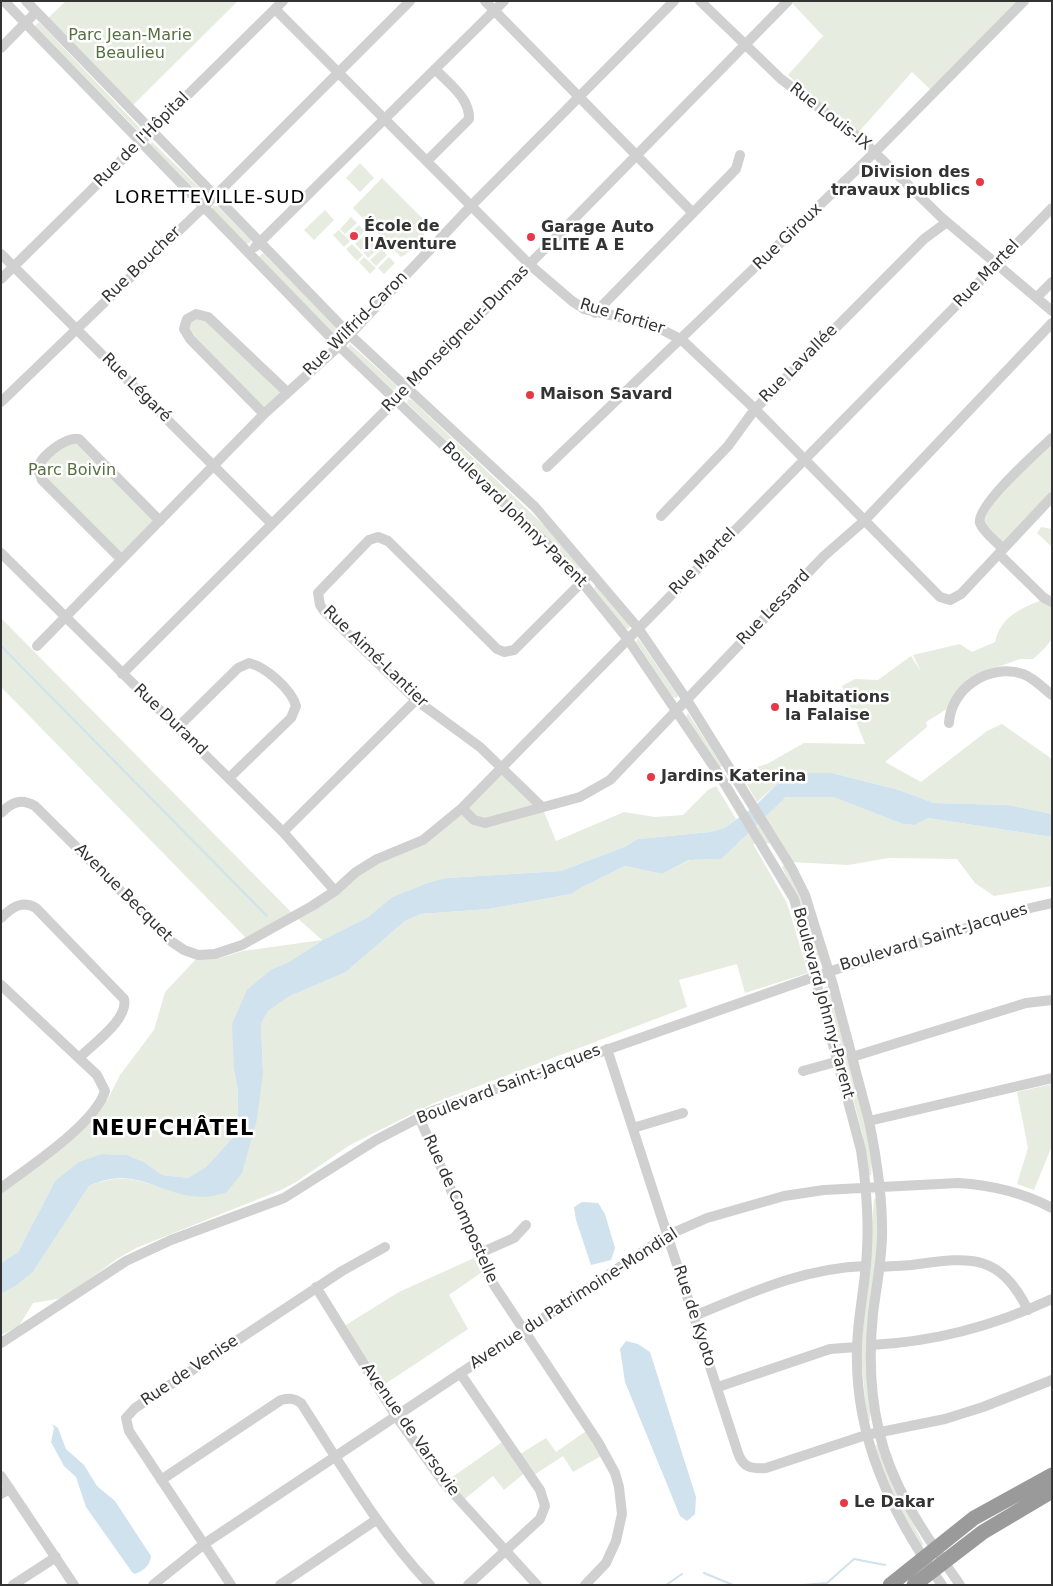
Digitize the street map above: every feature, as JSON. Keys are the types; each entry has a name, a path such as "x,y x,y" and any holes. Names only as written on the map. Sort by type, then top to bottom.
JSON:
{"highway":[{"path":"890,1585 974,1518 1052,1475"},
{"path":"914,1585 937,1565 1011,1514 1052,1491"}],"street":[{"name":"Boulevard Johnny-Parent","path":"4,1 340,346 538,536 582,582 627,638 720,776 781,874 797,907 816,976 856,1126 867,1188 866,1266 857,1347 857,1375 866,1435 888,1497 937,1565"},
{"name":"Boulevard Johnny-Parent","path":"26,1 150,132 350,335 406,390 534,507 592,572 638,628 687,700 792,869 811,910 869,1121 882,1217 880,1267 871,1345 871,1381 879,1432 900,1489 928,1553"},
{"name":"Rue de l'Hôpital","path":"1,279 283,1"},
{"name":"Rue Boucher","path":"1,402 214,196 410,1"},
{"path":"485,1 693,212"},
{"path":"249,253 504,1"},
{"name":"Rue Wilfrid-Caron","path":"37,646 120,559 160,521 286,392 340,346 471,206 674,1"},
{"name":"Rue Louis-IX","path":"700,1 744,46 781,79 875,152 947,222 1038,297 1052,311"},
{"name":"Rue Monseigneur-Dumas","path":"122,674 530,265 788,1"},
{"name":"Rue Giroux","path":"547,467 682,340 875,152 1024,1"},
{"name":"Rue Fortier","path":"275,9 530,265 572,301 595,313 636,319 666,330 682,340 754,408 940,597 950,600 961,594 1001,551"},
{"path":"1,48 36,12"},
{"path":"427,162 469,120 467,104 463,98 435,69"},
{"path":"595,313 736,169 740,155"},
{"name":"Rue Martel","path":"335,891 356,872 377,859 429,836 462,808 627,638 1052,208"},
{"name":"Rue Lavallée","path":"661,516 728,446 754,408 924,239 947,222"},
{"name":"Rue Légaré","path":"1,254 271,523"},
{"path":"1038,297 1052,282"},
{"path":"264,414 190,339 184,328 187,319 196,314 208,317 286,392"},
{"name":"Rue Lessard","path":"462,808 474,820 485,823 580,797 610,780 824,556 864,521 1052,323"},
{"path":"1052,438 988,502 979,518 980,525 1001,551 1044,598 1052,602"},
{"path":"120,559 42,480 38,469 41,461 64,440 78,439 160,521"},
{"path":"1001,551 1052,497"},
{"name":"Rue Aimé-Lantier","path":"542,807 502,766 480,747 416,700 324,611 318,600 320,589 369,540 378,537 388,542 500,651 514,650 592,572"},
{"name":"Rue Durand","path":"1,553 283,832 335,891"},
{"path":"178,728 238,668 249,663 260,667 290,694 296,706 291,718 229,778"},
{"path":"948,723 949,709 960,694 980,676 992,672 1022,674 1032,678 1052,695"},
{"path":"283,832 416,700"},
{"name":"Avenue Becquet","path":"1,813 16,802 23,800 35,806 172,942 184,950 198,955 215,954 242,945 335,891"},
{"name":"Boulevard Saint-Jacques","path":"1,1344 126,1261 171,1240 284,1198 376,1140 420,1117 458,1101 828,972 1026,909 1052,903"},
{"path":"1,918 17,906 30,905 36,908 124,999 125,1005 122,1016 79,1058"},
{"path":"1,986 96,1074 105,1091 96,1107 67,1138 1,1188"},
{"path":"852,1057 1026,1004 1052,1000"},
{"name":"Rue de Kyoto","path":"606,1048 741,1462 747,1467 755,1469 766,1468 866,1435"},
{"path":"803,1071 839,1060"},
{"path":"869,1121 1052,1078"},
{"path":"633,1128 683,1113"},
{"name":"Rue de Compostelle","path":"420,1117 490,1279 609,1460 619,1487 622,1514 616,1541 606,1562 586,1585"},
{"name":"Avenue du Patrimoine-Mondial","path":"153,1585 204,1544 460,1373 668,1236 707,1218 784,1196 879,1187 958,1183 977,1184 1019,1193 1052,1208"},
{"path":"478,1254 514,1238 526,1225"},
{"name":"Rue de Venise","path":"231,1585 129,1431 126,1418 128,1413 316,1288 385,1248"},
{"path":"880,1267 955,1259 978,1262 996,1270 1009,1280 1028,1310"},
{"path":"694,1316 781,1280 824,1270 866,1266"},
{"name":"Avenue de Varsovie","path":"316,1288 396,1416 444,1482 537,1585"},
{"path":"871,1345 920,1341 968,1331 1028,1310 1052,1299"},
{"path":"718,1387 830,1349 857,1347"},
{"path":"460,1373 544,1498 545,1506 540,1519 468,1585"},
{"path":"866,1435 945,1419 983,1407 1052,1380"},
{"path":"161,1480 281,1400 290,1398 301,1403 376,1520 408,1562 430,1585"},
{"path":"1,1476 5,1492 56,1557 74,1585"},
{"path":"280,1585 376,1520"},
{"path":"13,1585 56,1557"},
{"path":"937,1565 942,1585"},
{"path":"937,1565 960,1585"}],"green space":[{"name":"Parc Jean-Marie Beaulieu","path":"66,1 238,1 129,109 45,21"},
{"path":"793,1 1021,1 933,92 912,72 856,135 788,75 823,36 793,4"},
{"path":"39,22 139,127 139,132 35,26"},
{"path":"152,142 204,192 204,196 200,197 149,145"},
{"path":"360,163 374,178 360,192 346,178"},
{"path":"382,178 431,227 401,257 353,208"},
{"path":"213,206 217,206 251,240 250,243 246,244 212,209"},
{"path":"325,210 334,220 314,240 304,230"},
{"path":"351,217 357,223 345,234 340,229"},
{"path":"359,225 364,231 353,242 347,236"},
{"path":"339,230 350,241 344,247 333,235"},
{"path":"367,233 372,239 361,250 355,244"},
{"path":"374,241 380,247 368,258 363,252"},
{"path":"352,244 363,255 357,261 346,249"},
{"path":"382,249 387,255 376,266 370,260"},
{"path":"263,253 340,331 335,335 259,257"},
{"path":"364,257 376,268 370,274 359,262"},
{"path":"389,257 395,263 384,274 378,268"},
{"path":"202,314 287,392 264,414 190,339 185,323"},
{"path":"350,344 396,385 396,389 393,390 348,348"},
{"path":"408,399 412,400 550,531 581,568 576,569 407,403"},
{"name":"Parc Boivin","path":"74,438 160,521 121,559 42,480 41,461"},
{"path":"1052,438 1052,497 1003,549 983,527 983,511"},
{"path":"1041,527 1052,529 1052,547 1037,533"},
{"path":"596,583 630,626 628,629 625,628 594,588"},
{"path":"1042,600 1052,604 1052,639 1045,648 1033,659 1020,659 984,672 950,707 926,722 927,727 885,762 921,782 987,731 1002,724 1052,759 1052,814 1008,805 934,803 899,790 832,773 780,781 757,802 740,772 767,764 804,743 865,744 842,686 855,679 878,680 911,656 921,672 913,655 960,644 972,652 995,642 1002,626 1012,615"},
{"path":"1,618 295,916 249,941 1,687"},
{"path":"638,638 678,696 676,698 673,697 636,642"},
{"path":"688,713 722,766 719,768 686,717"},
{"path":"502,767 542,807 556,841 624,812 655,817 683,815 708,790 716,786 736,819 724,828 710,832 638,839 624,847 561,871 447,878 430,882 392,897 368,917 323,940 289,962 272,969 234,1070 238,1091 237,1133 206,1167 188,1178 162,1175 144,1162 127,1155 102,1154 55,1181 18,1252 1,1263 1,1192 67,1144 108,1099 120,1075 154,1030 165,992 199,956 220,958 243,951 322,940 295,916 356,872 423,840"},
{"path":"786,797 833,797 903,824 915,825 928,818 1052,837 1052,886 994,896 975,883 957,859 889,858 848,865 791,862 779,843 753,844 787,903 808,973 745,993 737,964 679,980 687,1007 434,1103 350,1145 281,1190 136,1248 117,1259 63,1298 33,1303 19,1326 1,1335 1,1294 17,1285 33,1272 89,1186 102,1181 124,1179 145,1182 184,1193 226,1193 263,1073 261,1024 268,1011 288,997 346,972 405,921 421,914 489,909 571,894 579,888 625,866 662,874 690,860 720,859"},
{"path":"784,865 800,894 820,960 817,961 801,906 782,867"},
{"path":"828,986 864,1118 872,1163 871,1175 869,1175 862,1133 824,987"},
{"path":"1052,1084 1052,1146 1034,1190 1017,1184 1028,1148 1017,1092"},
{"path":"874,1199 877,1199 877,1245 870,1421 867,1421 861,1354"},
{"path":"474,1258 480,1270 485,1270 449,1295 468,1329 379,1388 341,1328 399,1292"},
{"path":"589,1429 601,1456 573,1472 563,1456 531,1477 527,1471 504,1490 493,1476 461,1502 444,1483 505,1440 517,1456 546,1438 556,1452"},
{"path":"879,1444 907,1512 924,1545 921,1546 887,1484 876,1445"}],"water":[{"path":"804,773 832,773 899,790 934,803 1008,805 1052,814 1052,837 928,818 915,825 903,824 833,797 786,797 721,859 689,860 662,874 625,866 571,894 489,909 421,914 405,921 346,972 288,997 268,1011 261,1024 263,1073 257,1119 242,1173 226,1193 205,1197 187,1195 147,1183 120,1178 106,1180 89,1186 33,1272 17,1285 1,1294 1,1263 18,1252 55,1181 79,1162 102,1154 127,1155 144,1162 162,1175 188,1178 206,1167 237,1133 238,1091 234,1070 232,1024 247,990 272,969 289,962 323,940 368,917 392,897 430,882 447,878 561,871 624,847 638,839 710,832 724,828 755,806 780,781"},
{"path":"582,1202 598,1203 605,1214 615,1248 611,1260 591,1265 576,1220 574,1207"},
{"path":"626,1341 638,1344 650,1352 696,1497 695,1514 687,1521 680,1516 625,1382 620,1349"},
{"path":"52,1424 58,1428 66,1449 84,1465 97,1486 115,1501 151,1556 148,1565 141,1571 135,1574 132,1572 86,1507 76,1477 64,1466 51,1442 54,1428"}],"waterway":[{"path":"1,646 267,916"},
{"path":"803,1585 827,1583 854,1559 885,1565"},
{"path":"704,1573 733,1585"},
{"path":"666,1585 682,1574"}],"place":[{"name":"Division des travaux publics","path":"980,182"},
{"name":"École de l'Aventure","path":"354,236"},
{"name":"Garage Auto ELITE A E","path":"531,237"},
{"name":"Maison Savard","path":"530,395"},
{"name":"Habitations la Falaise","path":"775,707"},
{"name":"Jardins Katerina","path":"651,777"},
{"name":"Le Dakar","path":"844,1503"}],"district":[{"name":"LORETTEVILLE-SUD","path":"210,198"},
{"name":"NEUFCHÂTEL","path":"173,1130"}]}
